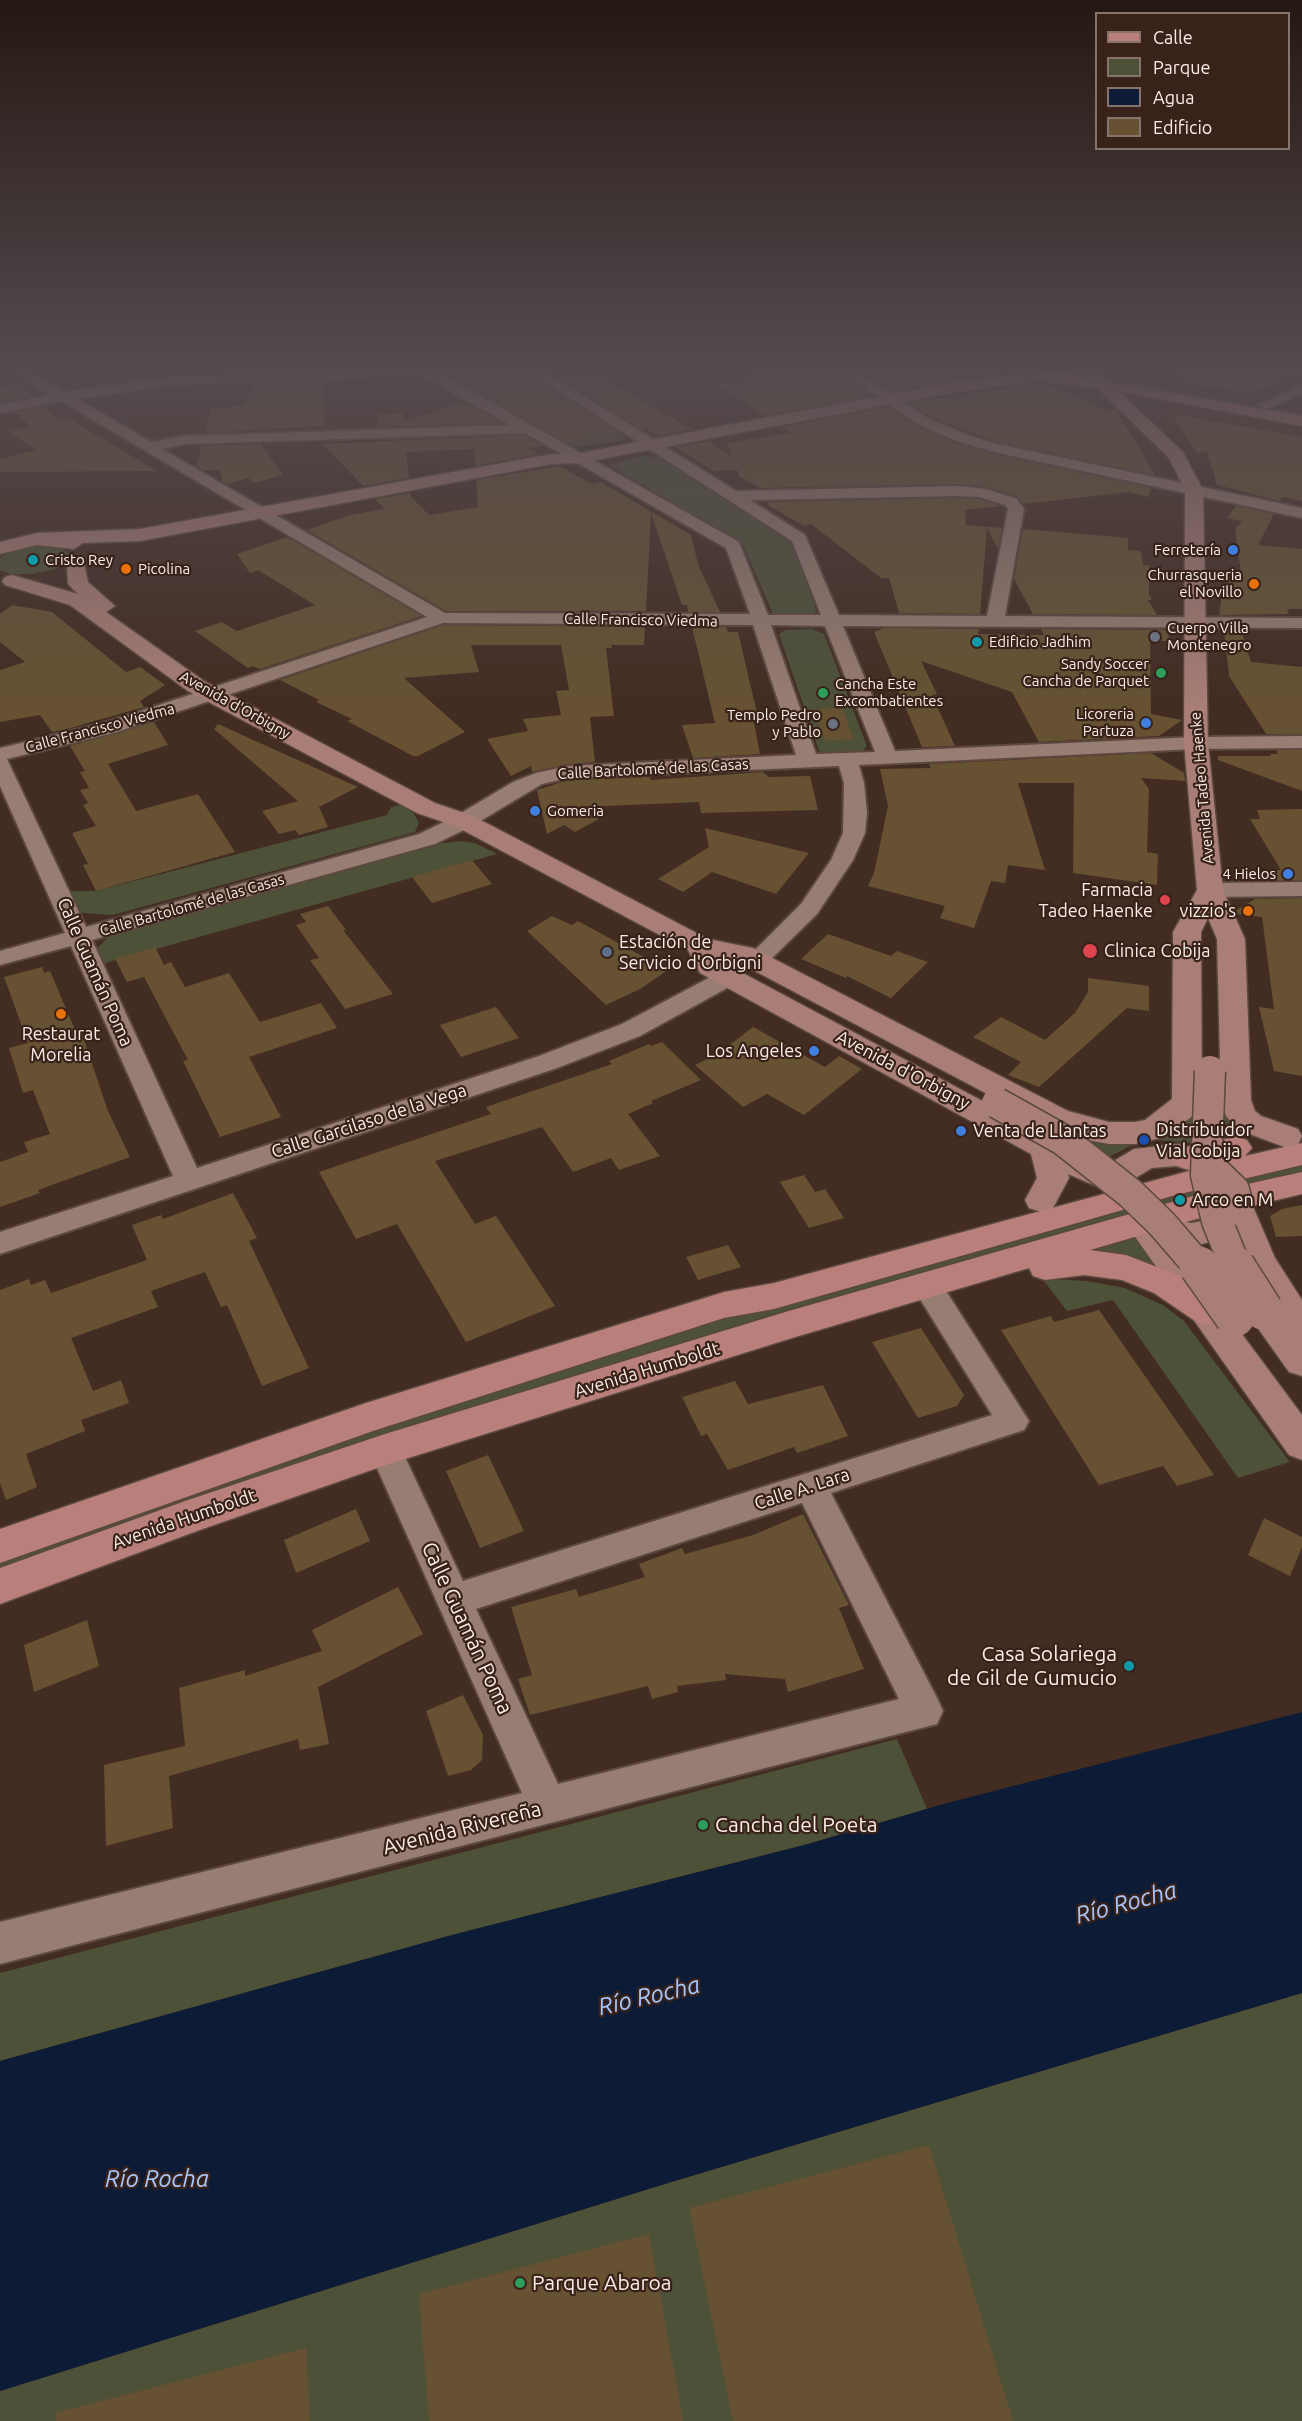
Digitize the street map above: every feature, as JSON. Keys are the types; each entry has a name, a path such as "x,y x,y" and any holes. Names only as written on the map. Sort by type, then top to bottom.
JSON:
{"main road":[{"path":"4,542 122,537 267,516 468,481"},
{"name":"Avenida Tadeo Haenke","path":"1189,481 1194,490 1196,743 1210,890 1231,939 1236,1100 1242,1116 1250,1123 1297,1142"},
{"path":"4,580 48,578 81,562 142,543 267,516"},
{"path":"53,539 79,545 85,551 81,562"},
{"name":"Avenida d'Orbigny","path":"81,562 76,579 81,588 197,672 222,693"},
{"name":"Avenida d'Orbigny","path":"4,580 64,595 77,601 184,678 222,693 426,808 464,821 700,945 743,954 1057,1118 1082,1128 1135,1133"},
{"name":"Avenida Tadeo Haenke","path":"1135,1133 1154,1129 1166,1123 1183,1108 1187,1099 1187,932 1210,890"},
{"path":"1210,890 1210,1071 1206,1146 1209,1186 1217,1221 1230,1258 1235,1313 1302,1444"},
{"path":"700,945 998,1103 1062,1140 1130,1193 1162,1224 1199,1266 1235,1313 1302,1409"},
{"name":"Avenida d'Orbigny","path":"700,945 710,967 1042,1146 1092,1174 1133,1204 1191,1234 1206,1233 1229,1224 1239,1211"},
{"path":"1198,1162 1297,1142"},
{"name":"Avenida Humboldt","path":"0,1546 366,1418 724,1305 774,1296 1172,1185 1297,1142"},
{"path":"1041,1200 1053,1178 1049,1157 1042,1146"},
{"path":"1302,1326 1276,1291 1257,1258 1239,1211 1234,1190 1198,1162 1169,1154 1145,1157 1123,1170 1133,1204 1235,1313 1302,1362"},
{"name":"Avenida Humboldt","path":"0,1586 188,1517 385,1450 792,1324 1193,1208 1302,1183"},
{"path":"1239,1211 1302,1195"},
{"path":"724,1305 764,1282 1041,1200 1133,1204"},
{"path":"743,1341 801,1342 1056,1263 1084,1262 1126,1268 1235,1313"}],"street":[{"path":"207,481 441,618"},
{"path":"620,481 733,545 762,621 807,761"},
{"path":"710,481 801,540 887,758"},
{"path":"1154,481 1302,513"},
{"path":"734,496 958,490 981,492 1011,502 1016,509 995,621"},
{"name":"Calle Francisco Viedma","path":"0,754 110,728 222,693 441,618 1302,623"},
{"name":"Calle Bartolomé de las Casas","path":"0,958 427,839 464,821 520,786 550,775 592,770 1196,743 1302,742"},
{"path":"756,961 809,909 842,860 854,833 856,813 854,783 847,759"},
{"name":"Calle Guamán Poma","path":"0,763 189,1181"},
{"path":"1210,890 1302,889"},
{"name":"Calle Garcilaso de la Vega","path":"0,1243 548,1062 640,1026 729,977"},
{"name":"Calle A. Lara","path":"453,1600 1013,1421 935,1299"},
{"name":"Calle Guamán Poma","path":"385,1450 548,1806"},
{"name":"Avenida Rivereña","path":"0,1943 924,1711 810,1486"}],"green space":[{"path":"636,481 697,481 789,540 796,550 816,610 815,614 778,616 773,614 742,543"},
{"path":"46,545 64,550 69,554 68,559 55,569 32,574 11,574 0,570 0,558 4,555 22,548"},
{"path":"812,629 824,634 867,746 862,752 830,755 819,751 779,634 785,630"},
{"path":"404,804 412,810 419,823 415,832 113,915 82,913 69,891 96,891 387,815 391,807"},
{"path":"461,841 475,843 497,854 102,964 96,950 109,936 122,930 435,844"},
{"path":"1195,1069 1249,1134 1191,1143 1156,1140 1130,1146 1111,1156 1097,1170 1005,1096 1154,1133"},
{"path":"1302,1165 1302,1174 1095,1225 787,1310 360,1441 0,1568 0,1559 357,1430 781,1301 1142,1184 1185,1172 1208,1188"},
{"path":"1135,1235 1164,1275 1077,1254"},
{"path":"1052,1279 1087,1281 1125,1288 1163,1305 1184,1321 1290,1462 1238,1478 1113,1300 1067,1311 1044,1281"},
{"path":"897,1739 927,1809 808,1844 452,1935 0,2061 0,1973"},
{"path":"1302,1993 1302,2421 0,2421 0,2391 668,2183"}],"water":[{"name":"Río Rocha","path":"1302,1712 1302,1993 668,2183 0,2391 0,2061 452,1935 808,1844 943,1804"}],"building":[{"path":"222,481 238,481 228,484"},
{"path":"358,481 392,481 363,486"},
{"path":"476,481 586,481 592,484 601,482 691,535 698,564 720,612 688,612 687,605 682,605 651,513 646,611 446,611 307,530 350,515 385,509 375,499 411,493 411,497 429,515 478,507"},
{"path":"747,481 1119,481 1152,488 1148,497 1129,492 1023,504 1018,497 987,487 958,484 760,488"},
{"path":"1216,481 1302,481 1302,501 1283,497 1280,501 1217,485"},
{"path":"979,499 1001,506 965,510 966,525 1002,528 998,549 987,528 980,614 899,613 889,578 881,578 811,524 804,526 769,506 767,502"},
{"path":"1236,506 1274,514 1258,545 1302,549 1302,609 1287,609 1289,614 1219,615 1223,587 1227,587 1226,572 1241,573 1235,529 1242,521 1227,518"},
{"path":"1023,529 1128,538 1128,550 1141,551 1143,565 1149,565 1149,594 1152,600 1148,600 1157,615 1033,614 1014,579"},
{"path":"287,537 422,616 260,669 253,666 248,668 195,631 222,622 237,631 315,605 258,570 250,573 237,554"},
{"path":"12,605 52,612 126,672 140,667 165,685 140,701 144,707 60,731 52,732 40,715 0,722 0,670 25,662 0,642 0,614"},
{"path":"443,625 645,627 644,645 611,645 612,648 606,648 614,716 590,717 595,762 568,764 532,772 531,766 511,776 487,739 528,731 523,719 561,715 556,691 569,690 561,645 471,645 479,672 404,678 465,732 418,756 413,756 347,721 352,719 316,702 319,700 280,680"},
{"path":"692,627 726,627 728,632 738,632 757,713 752,713 760,754 693,758 682,725 715,723"},
{"path":"884,628 979,629 978,634 1044,635 1041,629 1165,630 1172,641 1150,641 1151,714 1182,720 1159,736 1039,742 1012,692 921,661 937,694 932,695 955,746 922,747 874,632"},
{"path":"1224,630 1241,630 1251,662 1302,667 1302,734 1266,734 1229,676"},
{"name":"Templo Pedro y Pablo","path":"842,708 854,739 825,741 813,709"},
{"path":"154,722 168,745 108,764 136,811 198,794 235,852 96,891 83,865 88,864 72,833 96,826 83,805 88,803 80,790 89,788 80,772 85,771 70,746"},
{"path":"218,724 358,787 319,807 328,827 299,835 295,830 279,834 262,811 298,801 214,729"},
{"path":"1276,750 1302,750 1302,791 1218,760 1218,756 1271,756 1270,754 1278,754"},
{"path":"1151,753 1184,773 1185,781 1141,778 1149,789 1147,852 1158,854 1157,885 1073,873 1074,783 1018,783 1045,870 1008,865 1005,883 991,881 974,928 940,918 945,906 868,886 874,873 888,806 880,769 931,768 929,764"},
{"path":"763,772 769,777 810,776 818,810 701,813 699,802 579,807 599,819 575,832 564,825 547,834 537,790 568,780 650,777 651,780"},
{"path":"1302,809 1302,880 1273,880 1265,870 1281,870 1250,819 1260,819 1257,810"},
{"path":"705,828 809,853 776,894 712,872 683,892 658,879 709,847"},
{"path":"472,860 492,884 432,903 412,877"},
{"path":"1302,898 1302,1076 1274,1071 1259,1007 1274,1009 1262,917 1236,914 1235,911 1255,899"},
{"path":"328,906 346,930 343,930 393,994 345,1009 310,960 319,958 296,925 306,922 300,914"},
{"path":"552,916 572,925 578,921 668,970 640,989 606,1005 527,931"},
{"path":"828,934 891,956 897,951 928,962 891,998 847,976 846,978 801,959"},
{"path":"155,947 164,965 171,962 185,987 229,973 260,1022 321,1003 337,1028 249,1057 281,1117 220,1137 183,1061 188,1060 144,977 127,982 115,959"},
{"path":"42,967 44,973 50,971 75,1030 80,1028 108,1111 130,1157 38,1190 40,1193 0,1207 0,1162 28,1152 24,1142 50,1134 33,1090 23,1093 9,1048 28,1043 4,977"},
{"path":"1088,978 1149,986 1149,1011 1127,1008 1039,1087 1008,1075 1021,1062 973,1037 1001,1017 1045,1040 1075,1013 1088,992"},
{"path":"496,1007 519,1038 461,1057 440,1025"},
{"path":"753,1027 825,1067 839,1056 862,1069 804,1115 767,1094 743,1107 695,1065 719,1053"},
{"path":"662,1042 701,1080 651,1101 653,1103 628,1114 660,1156 619,1170 611,1158 573,1172 542,1127 435,1161 475,1224 496,1216 555,1306 466,1342 397,1224 356,1239 319,1172 491,1114 486,1107 612,1064 609,1061 649,1044 651,1046"},
{"path":"804,1175 815,1192 825,1189 844,1218 809,1228 780,1182"},
{"path":"233,1193 257,1238 249,1241 309,1368 262,1386 227,1305 221,1307 205,1272 151,1291 158,1307 71,1338 93,1391 121,1380 129,1403 81,1420 85,1431 26,1454 37,1487 6,1500 0,1483 0,1290 29,1279 31,1285 45,1280 51,1293 147,1260 132,1225 161,1215 163,1219"},
{"path":"1302,1205 1302,1236 1276,1237 1270,1216 1282,1209"},
{"path":"728,1245 741,1267 698,1280 686,1257"},
{"path":"1099,1310 1214,1475 1177,1486 1163,1466 1099,1485 1001,1330 1051,1316 1054,1322"},
{"path":"921,1328 964,1395 957,1406 918,1418 872,1342"},
{"path":"735,1381 748,1404 823,1385 848,1436 797,1453 794,1447 728,1470 707,1434 701,1436 682,1397"},
{"path":"488,1455 524,1531 480,1548 446,1471"},
{"path":"356,1509 370,1541 296,1573 284,1540"},
{"path":"803,1514 849,1605 839,1608 864,1669 788,1692 785,1679 725,1674 726,1680 677,1686 678,1692 652,1699 648,1686 530,1715 518,1679 532,1675 511,1607 576,1589 579,1597 645,1577 639,1564 682,1548 685,1554 753,1535"},
{"path":"1264,1518 1302,1537 1302,1547 1290,1576 1248,1555"},
{"path":"398,1587 423,1634 318,1687 329,1744 300,1750 298,1739 169,1776 173,1828 106,1846 104,1765 185,1746 179,1688 245,1670 245,1676 322,1651 312,1630"},
{"path":"87,1620 99,1666 34,1692 24,1645"},
{"path":"463,1695 483,1735 482,1760 471,1770 448,1776 426,1711"},
{"path":"929,2145 1013,2421 733,2421 689,2208"},
{"path":"649,2234 683,2421 429,2421 419,2294"},
{"path":"306,2348 310,2421 56,2421 55,2413"}],"place":[{"name":"Ferretería","path":"1233,550"},
{"name":"Cristo Rey","path":"33,560"},
{"name":"Picolina","path":"126,569"},
{"name":"Churrasqueria el Novillo","path":"1254,584"},
{"name":"Cuerpo Villa Montenegro","path":"1155,637"},
{"name":"Edificio Jadhim","path":"977,642"},
{"name":"Sandy Soccer Cancha de Parquet","path":"1161,673"},
{"name":"Cancha Este Excombatientes","path":"823,693"},
{"name":"Licoreria Partuza","path":"1146,723"},
{"name":"Templo Pedro y Pablo","path":"833,724"},
{"name":"Gomeria","path":"535,811"},
{"name":"4 Hielos","path":"1288,874"},
{"name":"Farmacia Tadeo Haenke","path":"1165,900"},
{"name":"vizzio's","path":"1248,911"},
{"name":"Clinica Cobija","path":"1090,951"},
{"name":"Estación de Servicio d'Orbigni","path":"607,952"},
{"name":"Restaurat Morelia","path":"61,1014"},
{"name":"Los Angeles","path":"814,1051"},
{"name":"Venta de Llantas","path":"961,1131"},
{"name":"Distribuidor Vial Cobija","path":"1144,1140"},
{"name":"Arco en M","path":"1180,1200"},
{"name":"Casa Solariega de Gil de Gumucio","path":"1129,1666"},
{"name":"Cancha del Poeta","path":"703,1825"},
{"name":"Parque Abaroa","path":"520,2283"}]}
